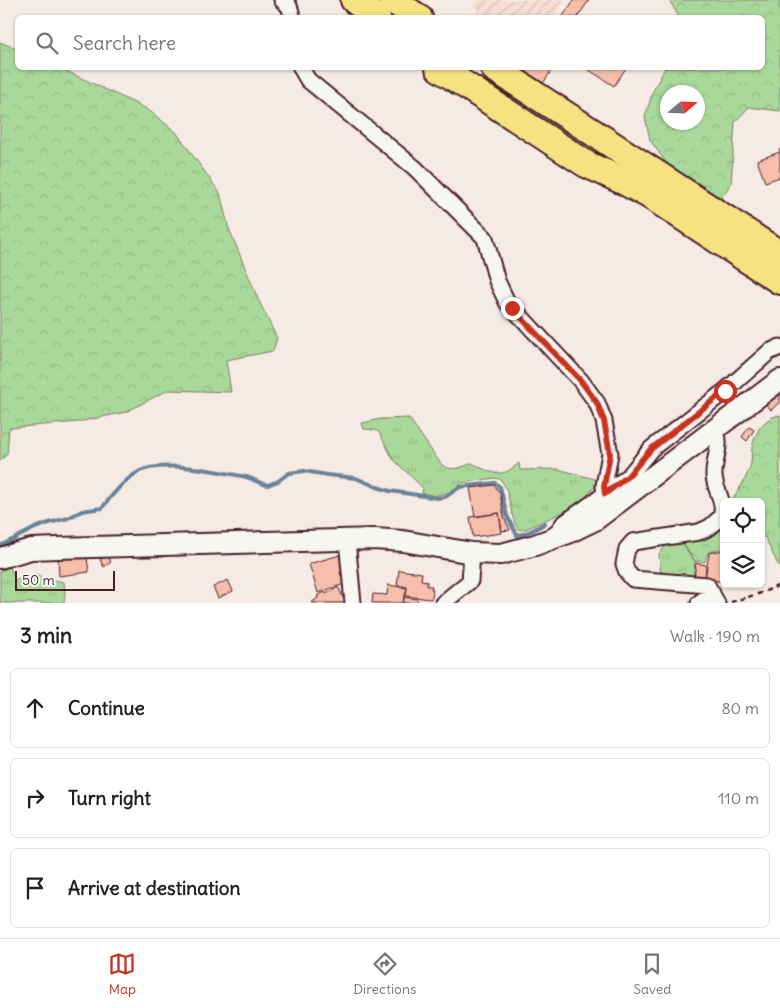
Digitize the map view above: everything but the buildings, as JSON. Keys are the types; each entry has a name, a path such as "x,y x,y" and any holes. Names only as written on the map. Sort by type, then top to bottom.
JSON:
{"highway":[{"path":"354,0 373,15"},
{"path":"392,0 414,15"},
{"path":"443,70 586,164 627,183 676,199 748,234 780,255"},
{"path":"497,70 676,199 780,281"}],"street":[{"path":"282,0 289,6 293,15"},
{"path":"302,70 308,80 416,168 485,238 497,280 507,302 581,381 597,403 604,421 610,454 604,486 605,494"},
{"path":"553,538 563,524 628,476 651,449 725,391 756,363 780,346"},
{"path":"0,558 31,549 347,540 403,541 472,553 509,552 553,538 595,520 780,380"},
{"path":"699,603 714,598 707,585 634,579 627,572 624,560 628,547 636,541 676,537 699,532 710,527 721,518 723,505 715,484 714,474 719,439 715,430"},
{"path":"347,540 353,603"},
{"path":"443,603 470,581 472,553"}],"path":[{"path":"727,603 780,585"}],"shaded area":[{"path":"479,0 565,0 555,15 475,15 479,10 474,6"}],"green space":[{"path":"669,0 780,0 780,111 749,107 735,122 731,184 718,202 672,171 650,140 645,117 653,91 664,70 765,70 765,15 678,15"},
{"path":"0,42 15,48 15,70 64,70 147,109 176,132 220,193 228,226 258,299 277,338 273,351 226,360 231,392 168,390 126,412 78,422 9,428 7,454 0,461"},
{"path":"780,415 780,566 765,537 765,498 733,498 750,468 752,448 758,431 764,423"},
{"path":"409,418 441,464 452,469 472,463 491,472 501,473 506,472 519,463 520,470 558,469 598,480 586,497 577,504 526,529 519,530 513,518 504,484 500,479 494,478 463,483 447,493 436,496 422,493 423,488 393,459 379,432 364,429 362,423 381,419"},
{"path":"720,529 720,549 708,552 705,562 695,561 685,547 683,540"},
{"path":"683,540 689,554 695,561 693,579 661,577 659,554 669,542"},
{"path":"10,567 15,580 36,575 64,582 64,603 0,603 0,571"}],"waterway":[{"path":"0,546 35,528 68,518 82,511 102,508 119,488 134,475 150,468 163,467 222,472 246,477 268,485 289,473 304,471 356,478 390,491 438,498 445,497 460,487 495,483 500,487 507,516 517,535 528,533 545,523"}],"route":[{"path":"512,308 581,381 597,403 604,421 610,454 604,486 605,494 628,476 651,449 725,391"}]}
